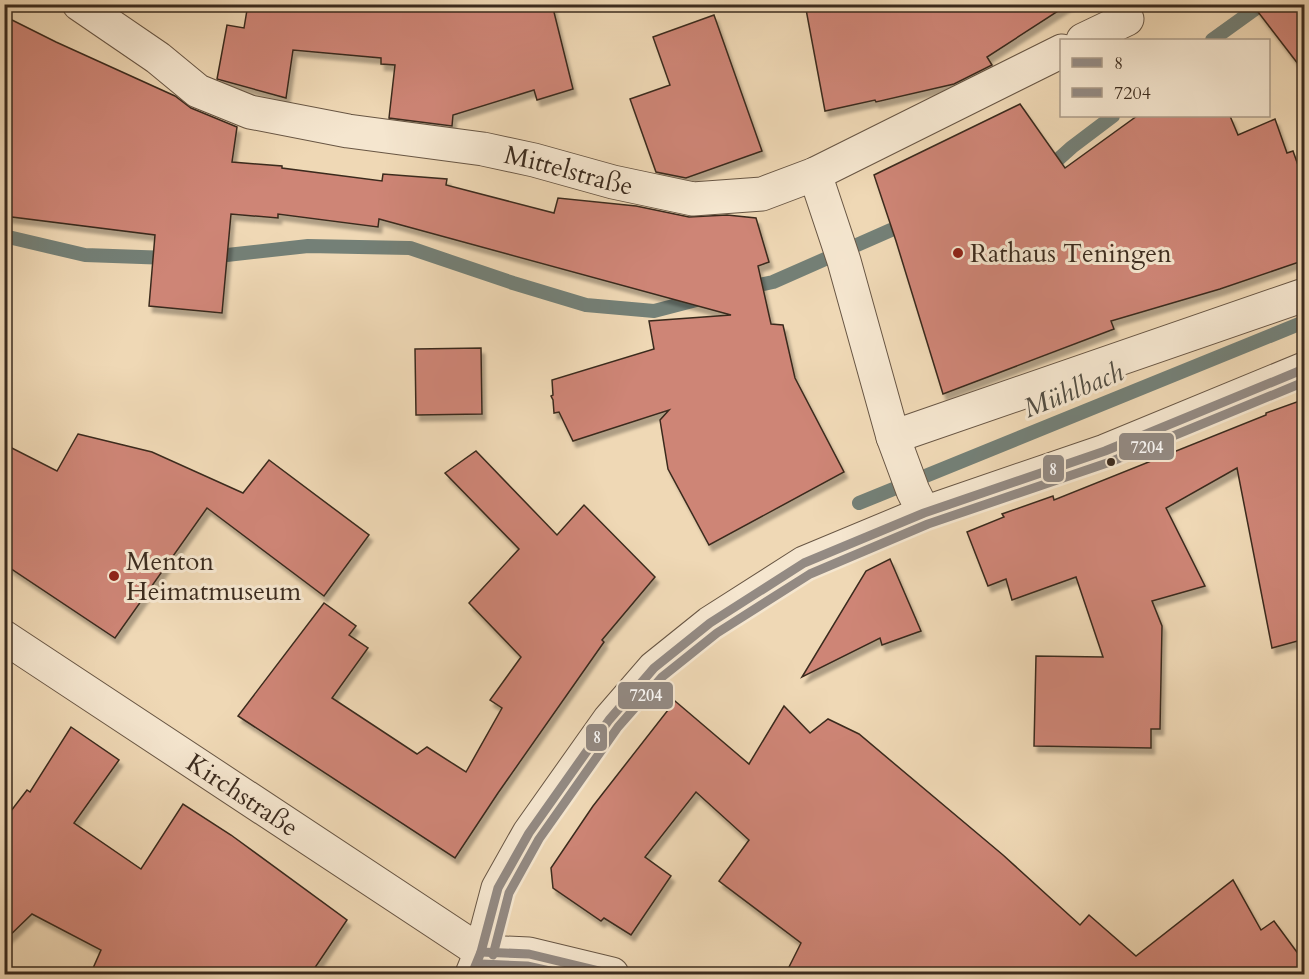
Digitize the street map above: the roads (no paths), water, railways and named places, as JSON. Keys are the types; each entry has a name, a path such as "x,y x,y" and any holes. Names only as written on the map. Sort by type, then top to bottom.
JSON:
{"street":[{"name":"Mittelstraße","path":"79,4 158,58 198,91 250,112 348,130 483,149 693,199 762,194 815,174 1060,52"},
{"path":"1085,39 1127,18"},
{"path":"815,174 841,251 893,437 914,493"},
{"path":"893,437 1305,295"},
{"path":"612,975 529,954 476,963 498,888 529,833 609,720 654,668 710,622 914,493 1105,451 1305,369"},
{"name":"Kirchstraße","path":"4,637 476,963"}],"waterway":[{"path":"1213,39 1262,4"},
{"path":"1053,164 1112,117"},
{"path":"746,288 773,282 891,230"},
{"path":"4,236 85,255 169,258"},
{"path":"209,257 308,246 410,248 586,305 654,311 704,298"},
{"name":"Mühlbach","path":"859,503 1304,322"}],"place":[{"name":"Rathaus Teningen","path":"958,253"},
{"name":"Menton Heimatmuseum","path":"114,576"}]}
